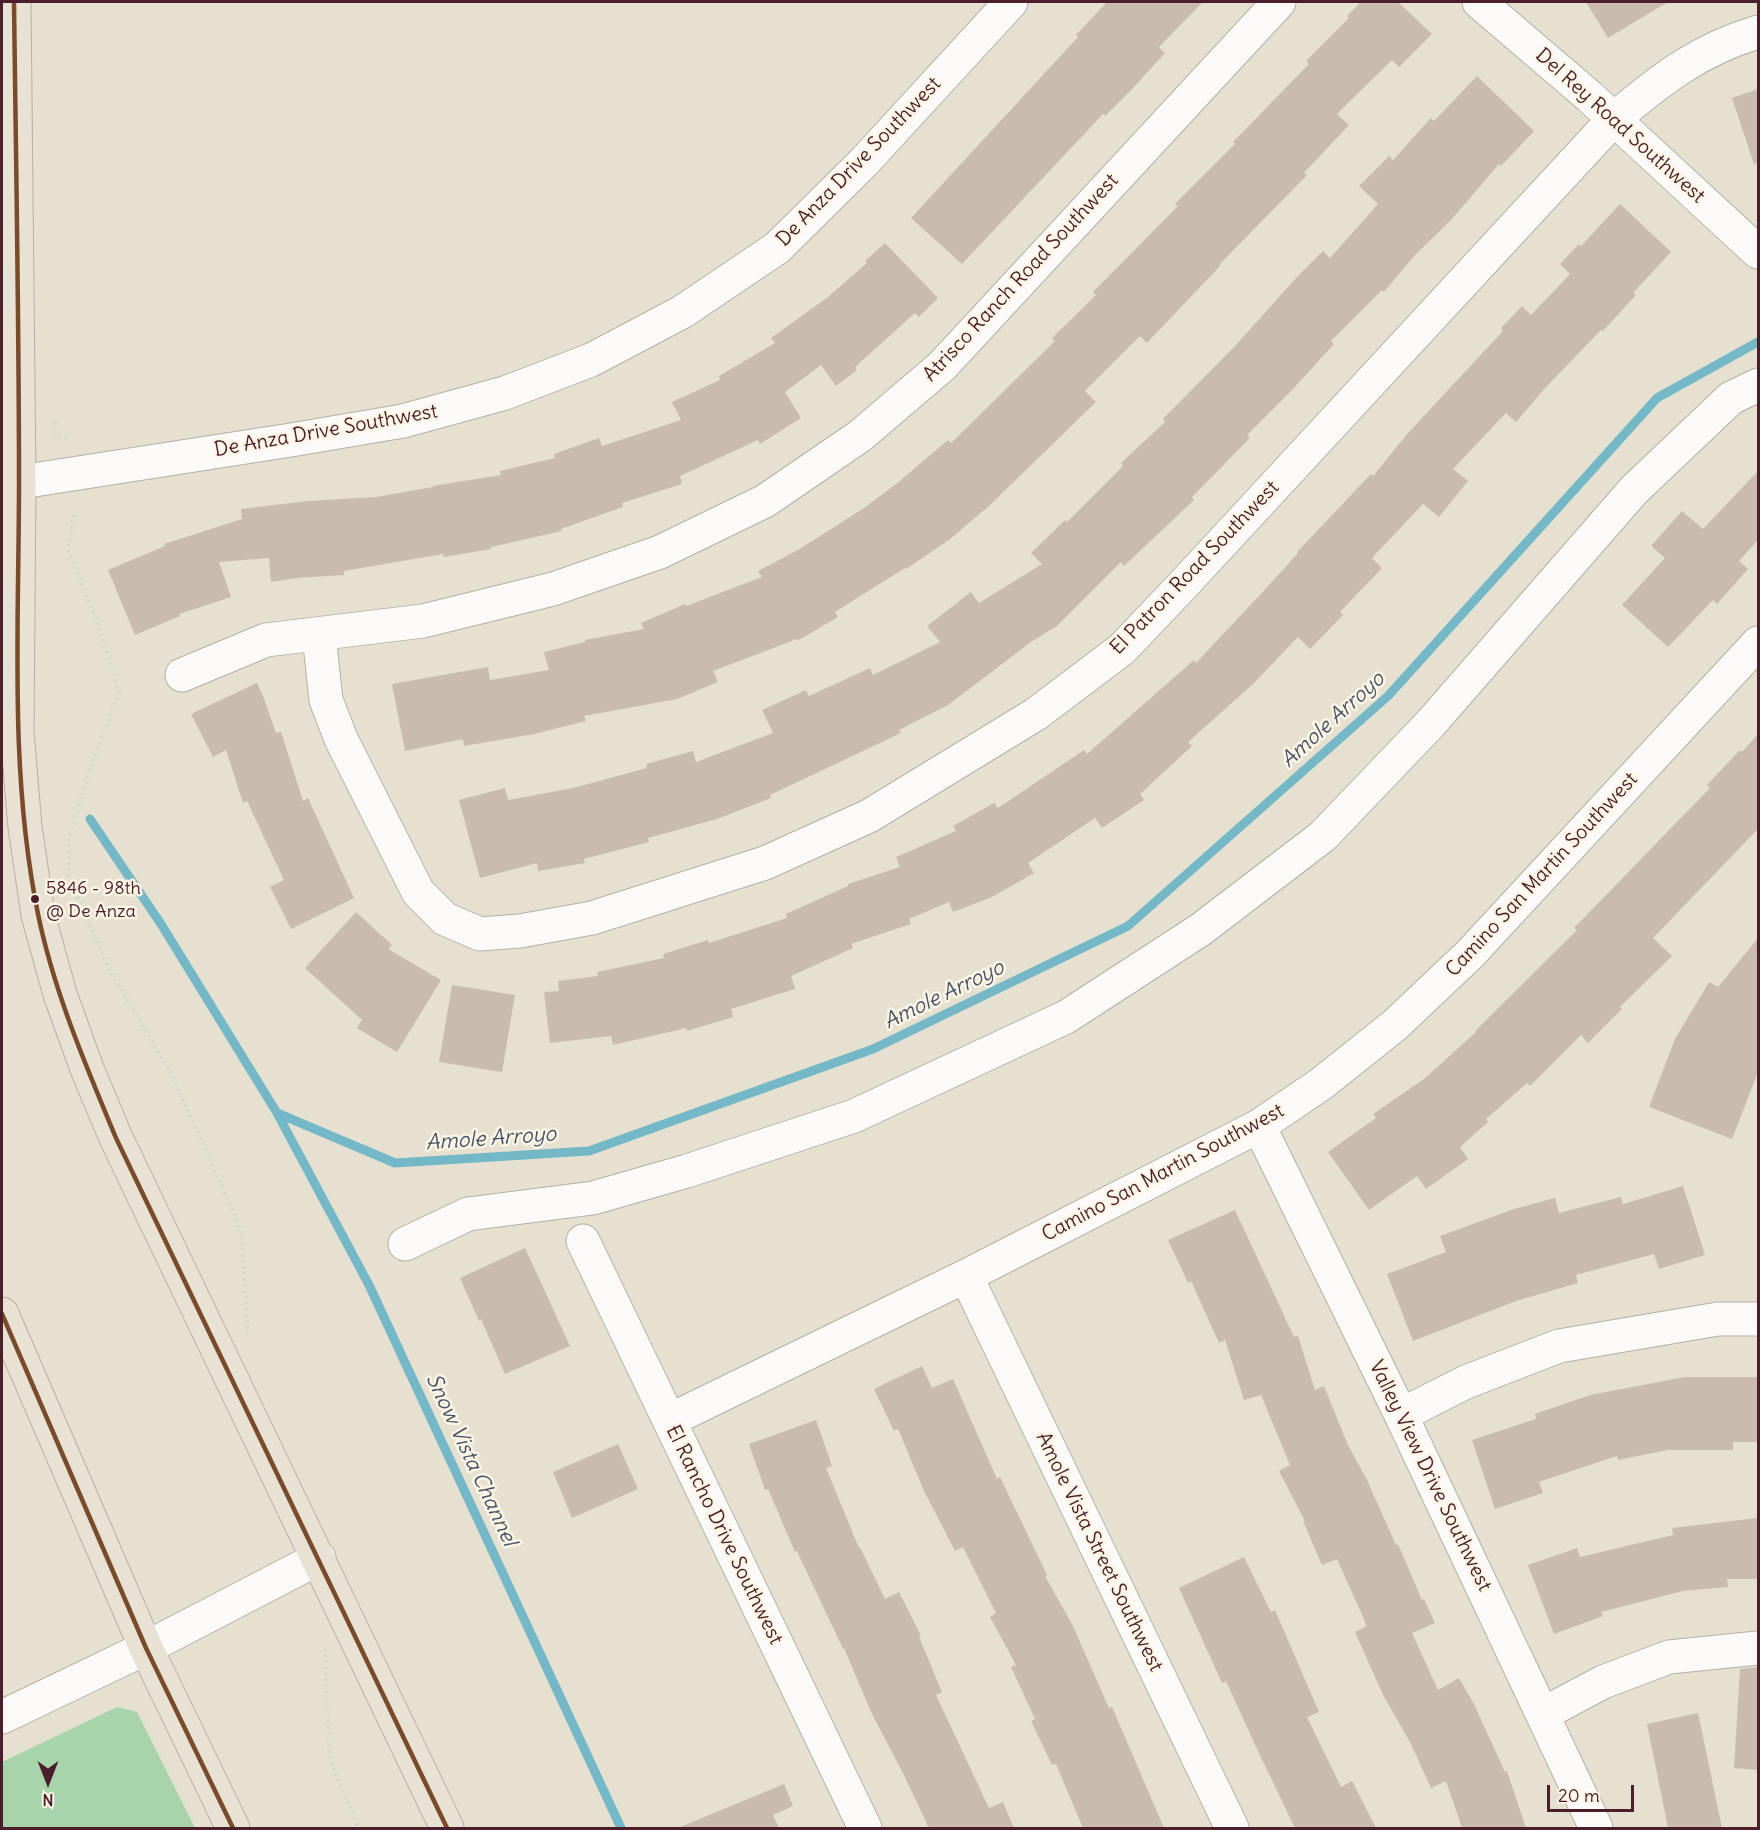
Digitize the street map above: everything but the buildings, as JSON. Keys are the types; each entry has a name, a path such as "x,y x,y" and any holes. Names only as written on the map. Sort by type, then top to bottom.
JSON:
{"main road":[{"path":"14,2 10,483 17,732 25,827 41,926 60,994 116,1138 447,1828"},
{"path":"2,1314 146,1648 233,1828"}],"street":[{"name":"De Anza Drive Southwest","path":"10,483 291,440 403,420 505,393 591,360 681,312 777,248 864,162 1011,2"},
{"name":"Atrisco Ranch Road Southwest","path":"182,675 266,640 423,621 553,589 660,552 765,501 860,436 942,366 1279,2"},
{"name":"Del Rey Road Southwest","path":"1479,2 1614,119 1758,252"},
{"name":"El Patron Road Southwest","path":"319,635 326,700 341,739 418,892 445,919 480,934 520,931 592,918 765,863 869,816 1036,714 1129,641 1614,119 1662,79 1694,58 1730,40 1758,32"},
{"path":"405,1244 468,1214 593,1198 687,1171 854,1116 1066,1017 1200,930 1323,836 1431,723 1635,490 1731,398 1758,385"},
{"name":"Camino San Martin Southwest","path":"670,1420 966,1276 1259,1126 1321,1084 1395,1025 1470,954 1758,643"},
{"name":"Valley View Drive Southwest","path":"1259,1126 1401,1415 1596,1828"},
{"name":"El Rancho Drive Southwest","path":"583,1241 865,1828"},
{"name":"Amole Vista Street Southwest","path":"966,1276 1232,1828"},
{"path":"1401,1415 1466,1382 1559,1346 1718,1319 1758,1319 1758,1307"},
{"path":"2,1717 146,1648 319,1558"},
{"path":"1543,1714 1603,1682 1669,1657 1758,1648"}],"path":[{"path":"55,422 55,436 69,438"},
{"path":"74,515 68,550 98,624 119,692 92,763 69,838 69,879 110,969 172,1075 235,1215 242,1239 248,1341"},
{"path":"325,1646 329,1751 335,1773 359,1828"}],"green space":[{"path":"117,1707 137,1712 195,1828 2,1828 2,1762"}],"waterway":[{"name":"Amole Arroyo","path":"90,819 161,924 277,1113 395,1163 589,1151 873,1049 1128,926 1388,696 1657,398 1758,342"},
{"name":"Snow Vista Channel","path":"277,1113 369,1285 621,1828"}],"transit line":[{"path":"14,2 19,482 17,645 19,753 29,861 38,914 62,1000 116,1138 447,1828"},
{"path":"2,1314 146,1648 233,1828"}],"place":[{"name":"5846 - 98th @ De Anza","path":"35,899"}]}
